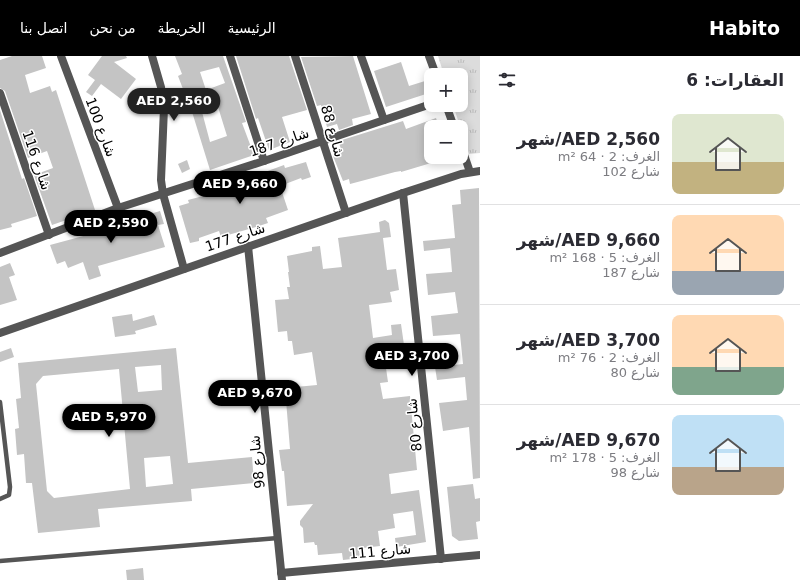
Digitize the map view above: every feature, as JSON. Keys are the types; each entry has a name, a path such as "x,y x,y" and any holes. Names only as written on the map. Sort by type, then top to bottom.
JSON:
{"street":[{"name":"شارع 100","path":"61,56 118,208"},
{"path":"152,56 161,87 163,102 161,180 163,194 184,269"},
{"path":"230,56 264,161"},
{"name":"شارع 88","path":"295,56 346,213"},
{"path":"362,56 384,120"},
{"path":"429,56 433,68"},
{"name":"شارع 116","path":"0,93 49,235"},
{"name":"شارع 187","path":"0,253 118,208 322,142 424,106"},
{"path":"467,164 470,172"},
{"name":"شارع 177","path":"0,333 403,193 470,172 480,171"},
{"name":"شارع 80","path":"403,193 441,559"},
{"name":"شارع 98","path":"248,246 282,576"},
{"name":"شارع 111","path":"282,576 480,555"}],"lane":[{"path":"0,402 10,487 9,495 0,499"},
{"path":"0,562 278,538"}],"green space":[{"path":"438,56 480,56 480,153 469,154 468,120 458,120 455,112 468,112 468,68 442,68"}],"building":[{"path":"12,56 42,56 46,68 25,75 30,93 50,86 52,92 56,90 95,210 52,225 34,175 53,168 47,151 28,158 5,91 0,88 0,60"},
{"path":"102,56 126,56 127,58 114,62 136,79 121,99 101,84 92,96 86,92 95,80 88,75"},
{"path":"175,56 223,56 246,122 242,123 254,155 210,170 193,115 178,76 182,74","holes":["219,67 225,83 206,90 200,72","218,107 227,136 210,142 202,112"]},
{"path":"236,56 289,56 307,110 282,117 290,142 269,150 258,118 256,119"},
{"path":"353,56 371,114 352,119 353,125 339,130 337,124 327,127 321,105 317,106 301,57"},
{"path":"401,62 409,86 424,81 424,95 386,107 374,71"},
{"path":"0,110 22,179 24,178 37,216 11,224 12,227 0,230"},
{"path":"403,121 406,129 424,122 424,164 428,164 350,184 349,179 343,181 333,156 342,152 339,143 342,140"},
{"path":"187,160 190,169 182,173 178,164"},
{"path":"306,162 311,177 302,180 301,178 280,186 288,210 266,218 268,223 221,237 219,231 199,238 199,241 190,243 179,206 189,203 188,200 207,195 206,191 222,183 226,194 257,184 254,176 284,165 285,168"},
{"path":"479,188 480,478 473,479 469,427 443,431 439,403 467,400 465,377 437,380 435,367 463,364 460,334 433,336 431,316 458,313 455,292 428,295 426,274 452,272 450,248 424,251 423,241 455,238 452,205 461,204 460,190"},
{"path":"160,211 164,224 158,225 165,247 98,266 101,276 89,280 83,262 68,268 65,261 57,264 50,245 87,235 86,231 97,228 99,234 118,228 117,224"},
{"path":"385,220 389,223 391,237 383,238 387,270 396,269 399,290 390,292 392,302 369,305 373,338 392,335 391,325 401,324 407,366 386,368 388,382 380,383 383,399 410,396 417,470 389,474 391,494 419,490 426,542 396,547 395,538 416,535 413,511 393,514 395,528 378,531 380,546 363,548 363,550 359,551 360,558 343,560 342,553 318,555 317,545 315,545 314,542 304,543 303,528 300,525 300,521 313,504 287,506 284,471 282,471 279,450 290,449 285,388 317,385 312,352 294,355 292,341 288,341 287,331 278,332 275,300 289,299 287,287 290,287 287,256 312,251 312,247 320,246 323,269 342,267 338,238 380,232 379,222"},
{"path":"10,263 15,275 9,277 17,300 0,305 0,267"},
{"path":"132,314 133,321 154,315 157,325 135,331 136,334 115,337 112,317"},
{"path":"11,348 14,357 0,362 0,352"},
{"path":"176,348 188,463 252,457 254,483 191,489 192,501 98,509 100,527 38,533 32,483 26,483 24,454 17,455 15,429 19,428 16,399 21,398 18,363","holes":["161,365 162,390 138,392 135,367","119,369 130,489 54,498 47,491 36,384 43,376","170,456 173,484 146,487 144,458"]},
{"path":"473,484 475,499 480,498 480,521 476,522 478,539 459,541 452,536 447,487"},
{"path":"143,568 144,580 127,580 126,570"}]}
